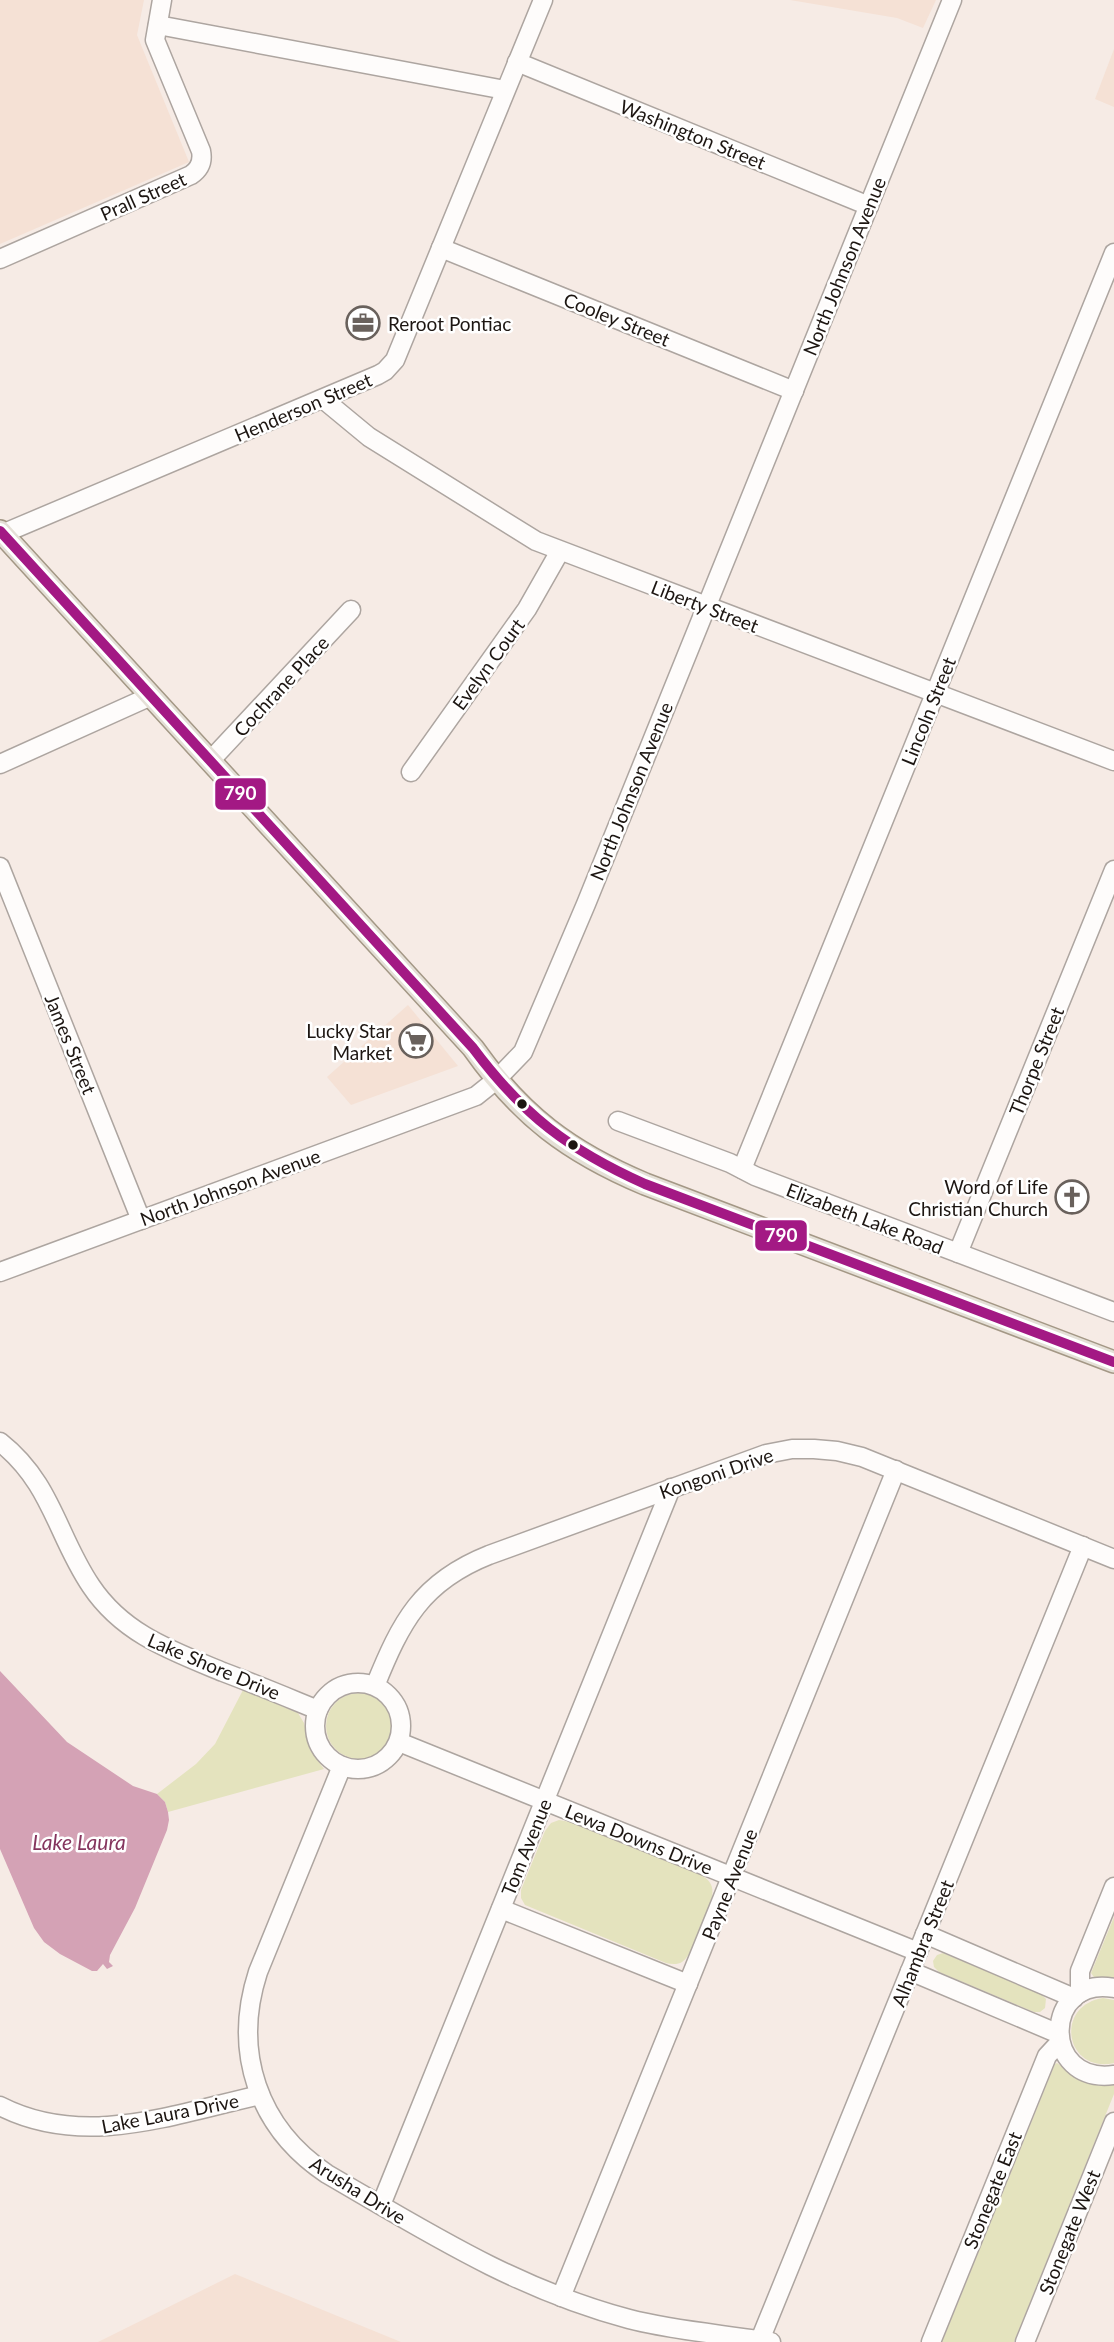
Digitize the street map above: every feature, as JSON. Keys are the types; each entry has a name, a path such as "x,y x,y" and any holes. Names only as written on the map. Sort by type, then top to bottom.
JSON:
{"main road":[{"path":"1,532 473,1048 496,1080 521,1107 557,1137 619,1173 1114,1362"}],"street":[{"name":"Prall Street","path":"0,259 198,170 202,154 155,40 162,0"},
{"name":"Henderson Street","path":"1,532 378,376 391,365 543,0"},
{"name":"North Johnson Avenue","path":"0,1272 476,1096 523,1052 953,0"},
{"path":"158,25 505,90"},
{"name":"Washington Street","path":"517,62 869,206"},
{"name":"Cooley Street","path":"441,247 794,391"},
{"name":"Lincoln Street","path":"741,1169 1114,253"},
{"name":"Liberty Street","path":"323,399 369,437 528,538 1114,761"},
{"name":"Evelyn Court","path":"411,772 527,609 560,551"},
{"name":"Cochrane Place","path":"210,761 351,610"},
{"path":"0,764 151,696"},
{"name":"James Street","path":"0,867 141,1220"},
{"name":"Thorpe Street","path":"958,1253 1114,870"},
{"name":"Elizabeth Lake Road","path":"618,1121 1114,1312"},
{"name":"Lake Shore Drive","path":"0,1443 15,1455 35,1478 89,1584 122,1621 157,1644 318,1710"},
{"name":"Kongoni Drive","path":"375,1686 402,1625 426,1594 449,1575 478,1559 671,1488 758,1457 792,1449 844,1452 896,1470 1114,1559"},
{"name":"Payne Avenue","path":"561,2297 896,1470"},
{"name":"Tom Avenue","path":"381,2205 671,1488"},
{"name":"Alhambra Street","path":"766,2341 910,1971 1083,1546"},
{"path":"355,1683 375,1686 386,1693 398,1709 402,1722 399,1742 387,1759 375,1766 362,1769 342,1766 331,1759 318,1743 315,1723 318,1710 330,1693 341,1686 355,1683"},
{"name":"Lewa Downs Drive","path":"399,1742 918,1952"},
{"name":"Arusha Drive","path":"342,1766 253,1988 248,2023 251,2067 260,2095 282,2134 306,2159 327,2174 481,2262 561,2297 650,2324 766,2341"},
{"path":"1077,1996 1080,1971 1114,1887"},
{"path":"501,1909 688,1984"},
{"path":"925,1934 1077,1996 1100,1987 1114,1988"},
{"path":"910,1971 1059,2038 1065,2055 1080,2069 1099,2076 1114,2075"},
{"name":"Stonegate East","path":"930,2342 1047,2056 1059,2038 1062,2014 1077,1996"},
{"name":"Lake Laura Drive","path":"0,2106 47,2123 103,2128 260,2095"},
{"name":"Stonegate West","path":"1025,2342 1114,2122"}],"shaded area":[{"path":"0,0 144,0 137,35 189,162 0,244"},
{"path":"790,0 936,0 923,28 897,18"},
{"path":"1114,49 1114,107 1095,99"},
{"path":"408,1005 458,1066 351,1105 327,1077"},
{"path":"235,2274 401,2342 98,2342"}],"green space":[{"path":"243,1690 298,1713 304,1723 310,1750 324,1769 168,1812 165,1802 157,1794 196,1764 215,1744"},
{"path":"353,1693 365,1693 377,1698 387,1708 392,1726 390,1739 377,1754 365,1759 353,1759 341,1754 331,1744 326,1732 326,1720 331,1708 341,1698"},
{"path":"559,1820 570,1822 701,1875 709,1881 712,1897 687,1958 676,1964 666,1963 525,1905 521,1890 545,1831 551,1823"},
{"path":"1114,1917 1114,1978 1094,1977 1091,1973"},
{"path":"943,1953 1041,1994 1046,1999 1045,2008 1034,2012 939,1972 933,1961 937,1955"},
{"path":"1103,1998 1114,2000 1114,2063 1098,2064 1085,2059 1076,2049 1072,2038 1072,2025 1077,2013 1087,2004"},
{"path":"1055,2064 1089,2083 1114,2085 1114,2094 1014,2342 942,2342"}],"water":[{"name":"Lake Laura","path":"0,1671 67,1742 133,1786 157,1794 165,1802 169,1820 167,1830 135,1908 110,1955 109,1962 113,1966 107,1969 103,1964 97,1971 92,1971 44,1942 34,1928 0,1849"}],"transit line":[{"name":"790","path":"0,531 473,1048 510,1093 529,1112 570,1144 645,1184 1114,1362"}],"place":[{"name":"Reroot Pontiac","path":"363,323"},
{"name":"Lucky Star Market","path":"416,1041"},
{"name":"Word of Life Christian Church","path":"1072,1197"}]}
